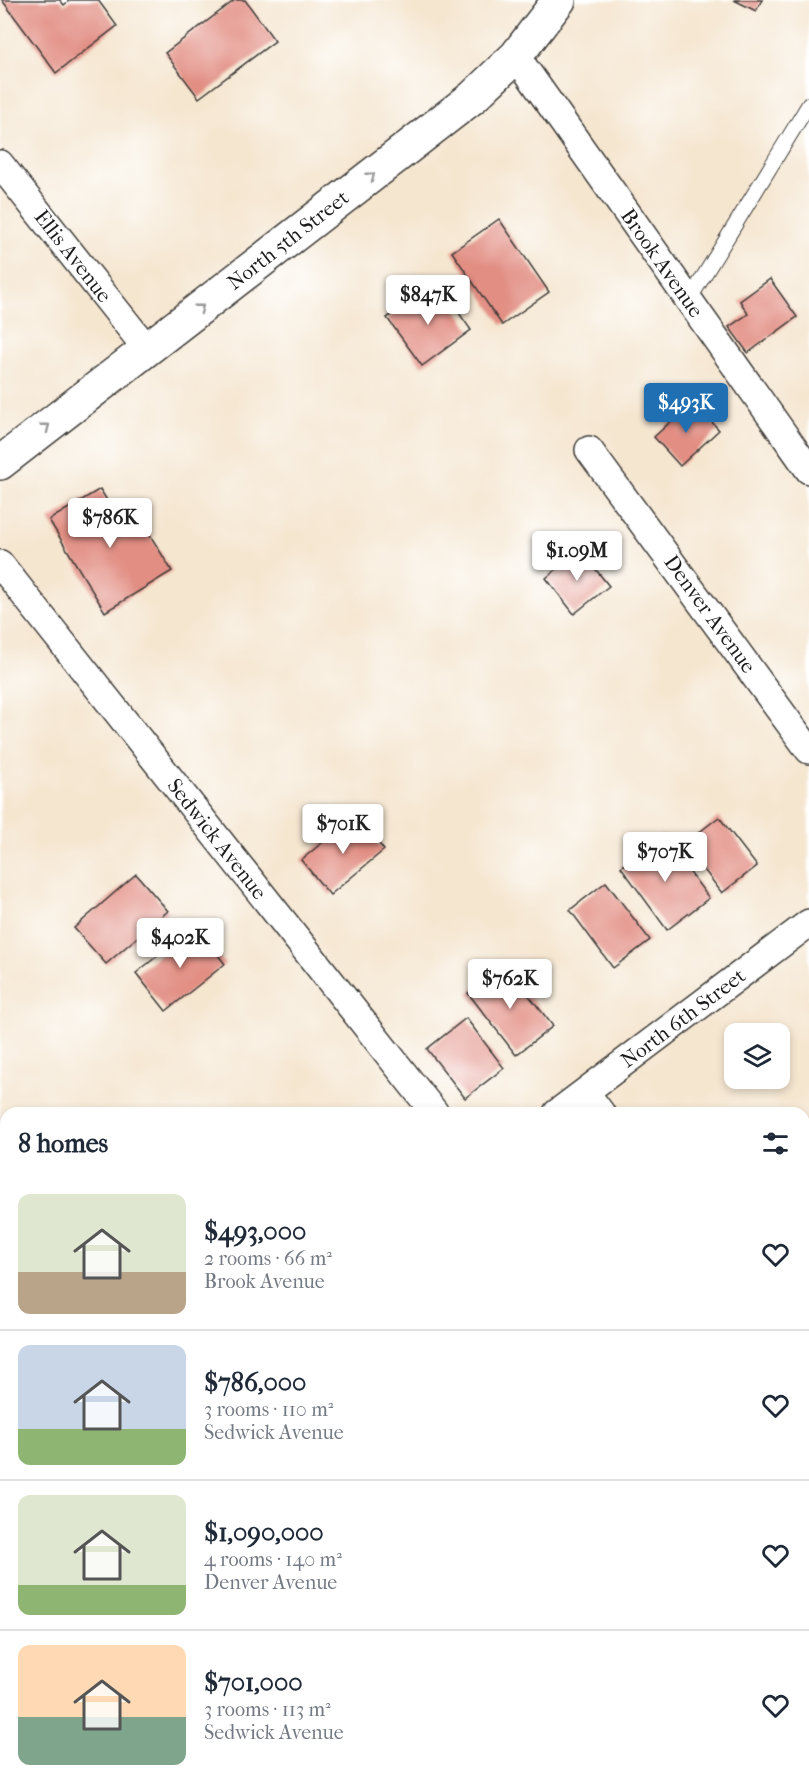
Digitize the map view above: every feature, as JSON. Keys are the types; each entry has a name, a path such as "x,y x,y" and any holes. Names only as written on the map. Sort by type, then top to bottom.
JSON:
{"main road":[{"name":"North 5th Street","path":"0,463 473,97 516,56 560,0"}],"street":[{"name":"Brook Avenue","path":"516,56 809,470"},
{"name":"Ellis Avenue","path":"0,164 147,349"},
{"name":"Denver Avenue","path":"589,450 809,750"},
{"name":"Sedwick Avenue","path":"0,564 430,1107"},
{"name":"North 6th Street","path":"577,1107 593,1102 809,923"}],"lane":[{"path":"689,300 809,104"}],"building":[{"path":"2,0 60,0 64,5 70,0 98,0 117,26 56,73"},
{"path":"235,0 245,0 275,41 199,98 165,53"},
{"path":"734,0 762,0 756,11"},
{"path":"499,219 549,292 502,325 452,252"},
{"path":"770,279 797,317 748,353 729,327 748,314 740,301"},
{"path":"427,288 443,309 452,303 471,330 422,366 387,318"},
{"path":"693,401 719,430 680,466 654,437"},
{"path":"100,489 117,517 133,507 172,571 105,612 49,520"},
{"path":"580,550 609,586 574,614 546,578"},
{"path":"356,815 384,850 330,895 301,860"},
{"path":"719,817 757,866 722,893 684,844"},
{"path":"662,835 709,898 667,930 621,867"},
{"path":"136,874 168,911 106,964 74,928"},
{"path":"606,882 650,940 613,968 570,910"},
{"path":"195,926 225,964 166,1011 136,973"},
{"path":"504,964 553,1026 516,1055 468,993"},
{"path":"466,1018 504,1068 465,1098 427,1049"}]}
